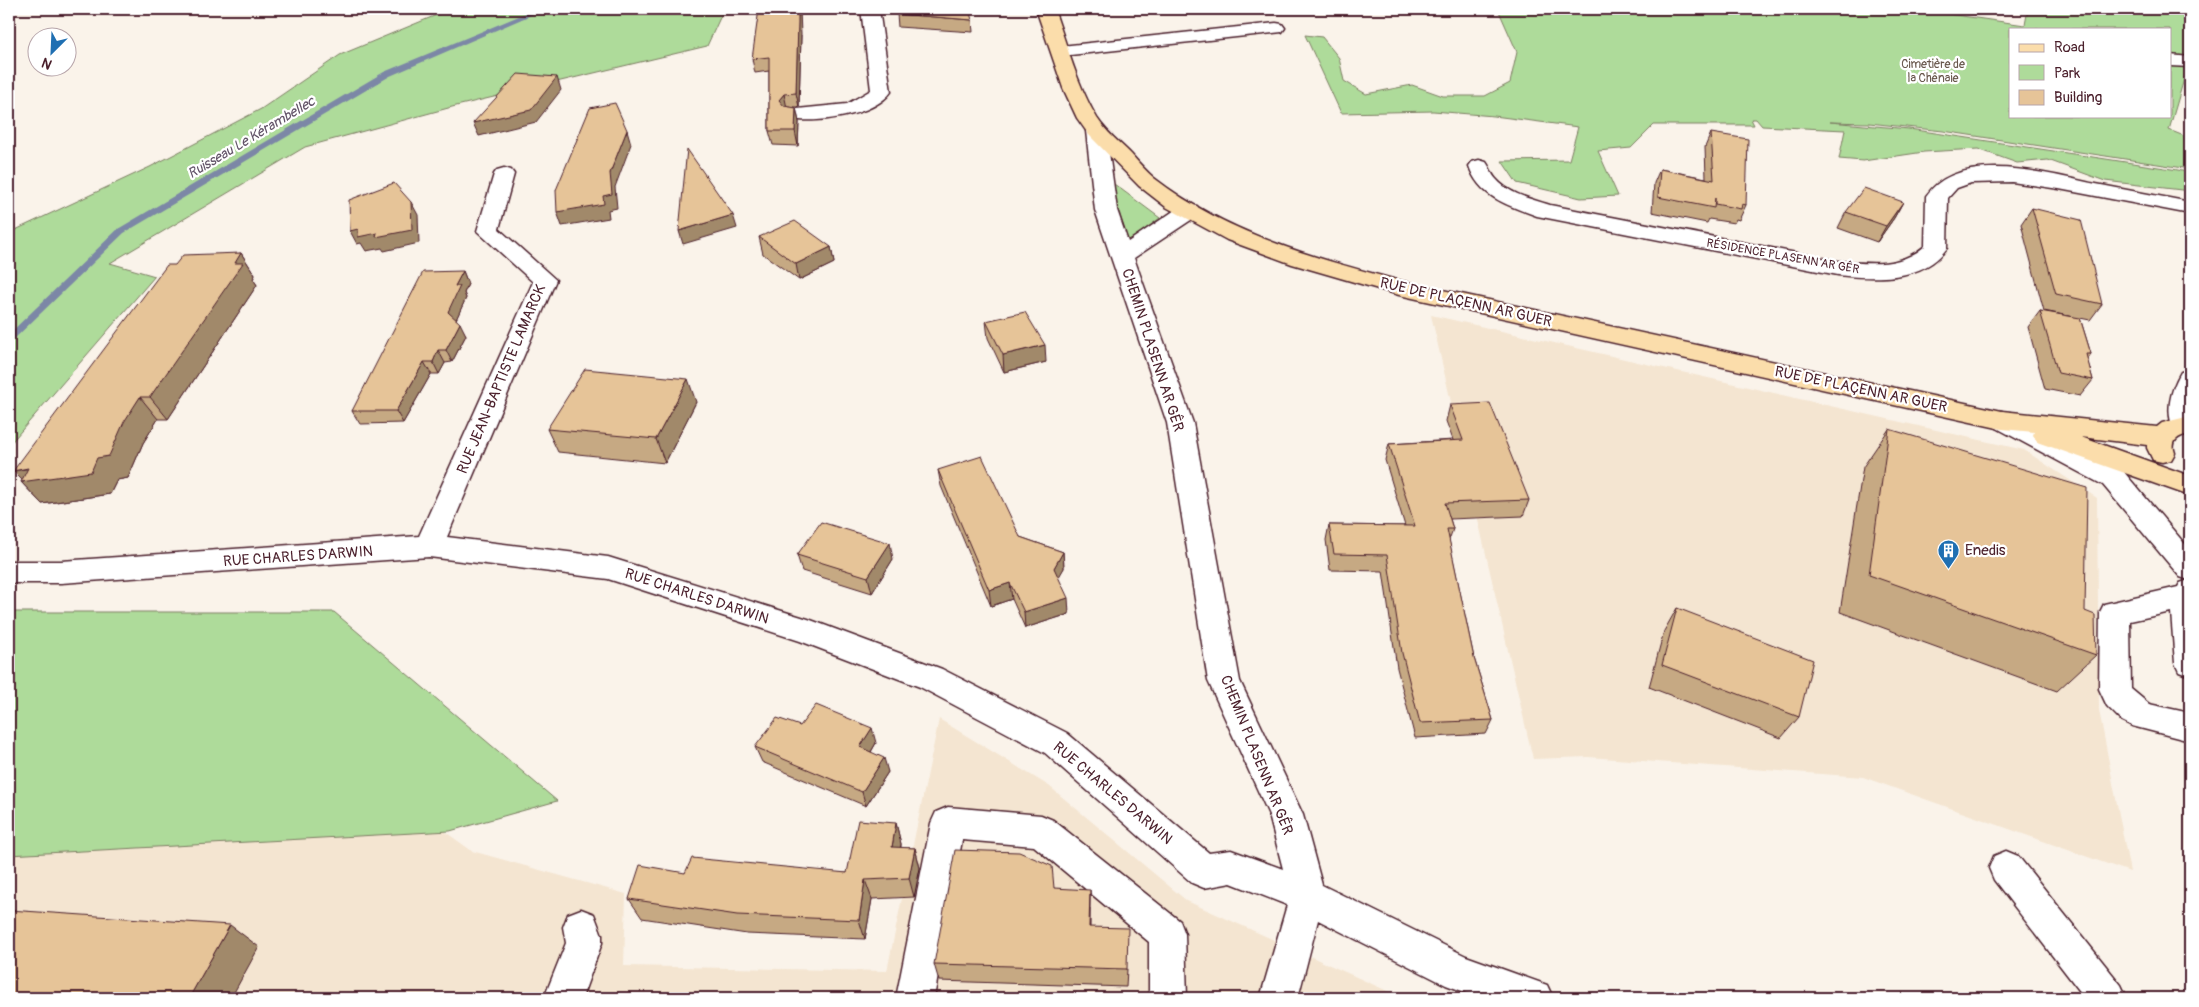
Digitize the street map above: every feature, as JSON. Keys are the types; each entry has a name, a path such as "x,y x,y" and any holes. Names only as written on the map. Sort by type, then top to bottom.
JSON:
{"main road":[{"name":"RUE DE PLAÇENN AR GUER","path":"1045,9 1079,102 1096,131 1145,181 1214,226 1264,247 1316,265 1399,288 2002,420 2190,486"},
{"name":"RUE DE PLAÇENN AR GUER","path":"2002,420 2179,429"},
{"path":"2179,429 2160,448 2165,460 2190,486"}],"street":[{"path":"794,114 853,109 870,102 881,92 870,9"},
{"path":"1061,51 1276,28"},
{"path":"2172,60 2190,62"},
{"name":"CHEMIN PLASENN AR GÊR","path":"1096,131 1106,210 1180,423 1224,681 1286,815 1307,896"},
{"name":"RÉSIDENCE PLASENN AR GÊR","path":"1479,166 1485,180 1492,187 1520,203 1546,212 1861,271 1890,270 1926,259 1936,248 1937,196 1946,185 1962,179 1982,176 2021,176 2190,208"},
{"name":"RUE JEAN-BAPTISTE LAMARCK","path":"429,546 545,280 488,231 504,174"},
{"path":"1122,256 1189,211"},
{"path":"2179,429 2181,408 2190,378"},
{"path":"2002,420 2113,478 2190,585 2185,608 2190,663"},
{"name":"RUE CHARLES DARWIN","path":"9,572 61,572 429,546 608,568 808,631 931,678 1056,742 1204,871 1231,866 1307,896"},
{"path":"2190,585 2115,612 2115,689 2124,704 2143,716 2190,727"},
{"path":"915,998 948,823 1041,831 1167,934 1168,998"},
{"path":"2006,868 2108,998"},
{"path":"1279,998 1307,896 1459,972 1534,998"},
{"path":"563,998 584,943 581,927"}],"shaded area":[{"name":"Enedis","path":"1431,315 2024,450 2097,498 2099,710 2130,872 1863,777 1588,757 1533,759"},
{"path":"939,719 1049,786 1187,901 1403,998 9,998 9,854 318,834 444,831 472,851 626,894 624,966 887,971"}],"green space":[{"path":"451,9 724,9 707,46 452,107 305,147 110,263 155,276 9,445 9,233 150,167 261,109 340,55"},
{"name":"Cimetière de la Chênaie","path":"1498,9 1849,9 1941,13 2025,25 2028,9 2137,9 2190,16 2190,59 2179,59 2179,64 2187,69 2169,130 2184,136 2190,155 2190,169 1943,131 1869,123 1830,122 1909,129 2178,170 2190,173 2190,191 2105,181 2048,160 2017,163 1978,149 1924,152 1863,161 1839,159 1845,130 1762,126 1756,119 1751,119 1754,125 1654,125 1631,148 1598,151 1618,196 1581,198 1517,183 1502,161 1569,160 1578,127 1494,116 1433,111 1341,113 1305,35 1322,37 1339,58 1344,81 1366,94 1412,85 1443,96 1485,96 1510,83 1517,52"},
{"path":"1110,181 1160,218 1128,242"},
{"path":"9,612 334,612 557,801 450,831 9,855"}],"building":[{"path":"759,9 798,9 796,93 784,94 779,100 784,106 796,108 795,131 769,131 769,57 752,59"},
{"path":"900,9 969,9 972,20 897,14"},
{"path":"518,74 557,77 531,110 473,123"},
{"path":"615,103 627,130 610,173 612,194 603,196 604,204 557,212 556,190 590,108"},
{"path":"1711,133 1748,139 1746,205 1742,204 1741,209 1715,204 1715,198 1714,208 1658,197 1660,169 1714,180"},
{"path":"687,149 733,215 679,231"},
{"path":"394,183 411,202 412,230 376,237 377,233 358,237 358,229 350,231 349,200"},
{"path":"1864,188 1903,202 1886,226 1846,212"},
{"path":"2032,208 2081,220 2102,304 2056,294"},
{"path":"795,221 831,247 796,264 759,237"},
{"path":"241,253 235,263 243,263 150,397 140,397 124,422 109,456 97,458 91,472 21,482 28,468 13,471 167,265 175,265 183,255"},
{"path":"463,271 455,286 460,286 448,312 460,323 446,350 438,350 433,362 424,362 396,411 352,411 423,272"},
{"path":"2040,311 2080,318 2091,354 2086,354 2093,380 2058,373"},
{"path":"1025,312 1045,345 1003,355 986,321"},
{"path":"585,369 688,379 656,439 547,429"},
{"path":"1490,403 1529,500 1445,503 1453,529 1447,529 1474,658 1493,720 1420,723 1402,653 1387,555 1334,554 1329,525 1415,526 1389,444 1463,440 1450,405"},
{"path":"1889,429 2087,488 2085,611 2095,615 2096,655 1869,575"},
{"path":"982,456 1020,537 1063,552 1054,568 1068,598 1024,612 1010,583 989,590 938,470"},
{"path":"821,522 890,543 868,577 797,555"},
{"path":"1677,608 1813,660 1799,717 1662,665"},
{"path":"816,705 872,728 860,747 884,758 862,792 755,747 777,718 800,726"},
{"path":"858,820 896,823 892,847 915,848 909,878 865,880 859,920 737,915 629,899 640,865 685,873 692,858 847,873"},
{"path":"955,850 1019,852 1052,866 1054,888 1090,890 1089,927 1128,928 1127,969 934,964"},
{"path":"9,910 230,925 189,998 9,998"}],"waterway":[{"name":"Ruisseau Le Kérambellec","path":"9,339 121,231 387,74 541,9"}],"place":[{"name":"Enedis","path":"1949,569"}]}
